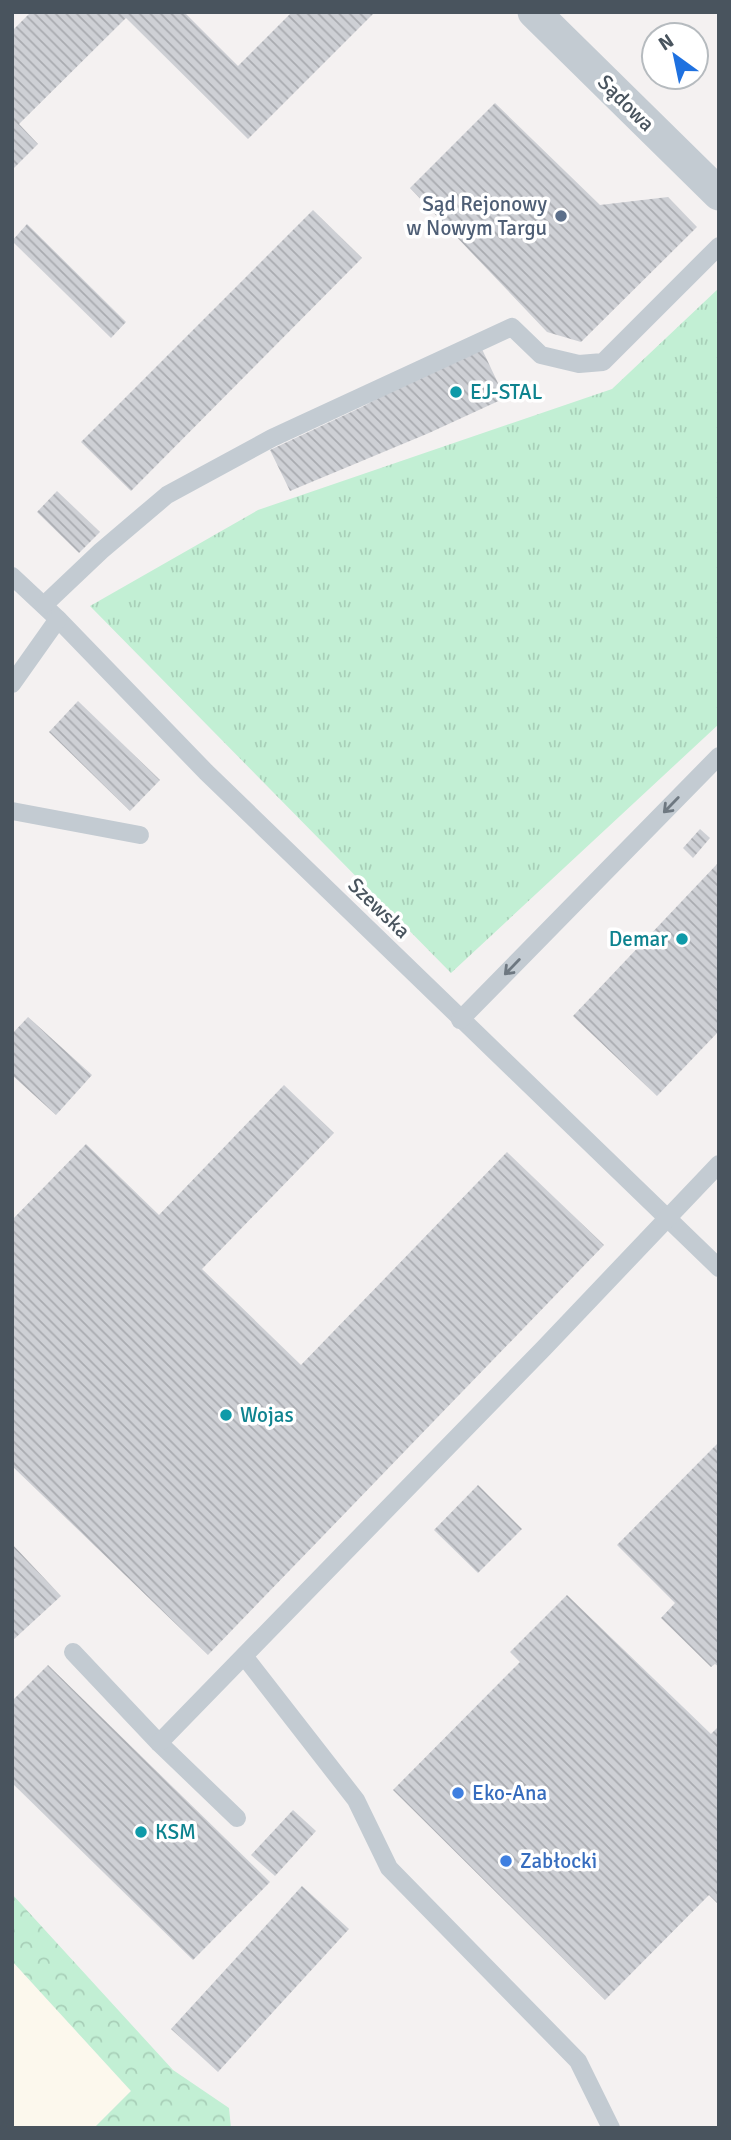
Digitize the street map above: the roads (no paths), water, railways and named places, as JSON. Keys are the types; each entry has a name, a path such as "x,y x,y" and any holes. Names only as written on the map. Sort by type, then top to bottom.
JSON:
{"street":[{"name":"Sądowa","path":"534,12 719,194"}],"lane":[{"path":"44,605 101,551 167,495 272,438 512,327 541,355 579,364 603,362 719,246"},
{"name":"Szewska","path":"12,576 58,619 206,772 719,1268"},
{"path":"12,684 58,619"},
{"path":"460,1020 719,756"},
{"path":"12,811 139,835"},
{"path":"159,1742 719,1164"},
{"path":"73,1652 237,1818"},
{"path":"244,1656 356,1800 389,1868 578,2060 611,2128"}],"place":[{"name":"Sąd Rejonowy w Nowym Targu","path":"561,216"},
{"name":"EJ-STAL","path":"456,392"},
{"name":"Demar","path":"682,939"},
{"name":"Wojas","path":"226,1415"},
{"name":"Eko-Ana","path":"458,1793"},
{"name":"KSM","path":"141,1832"},
{"name":"Zabłocki","path":"506,1861"}]}
